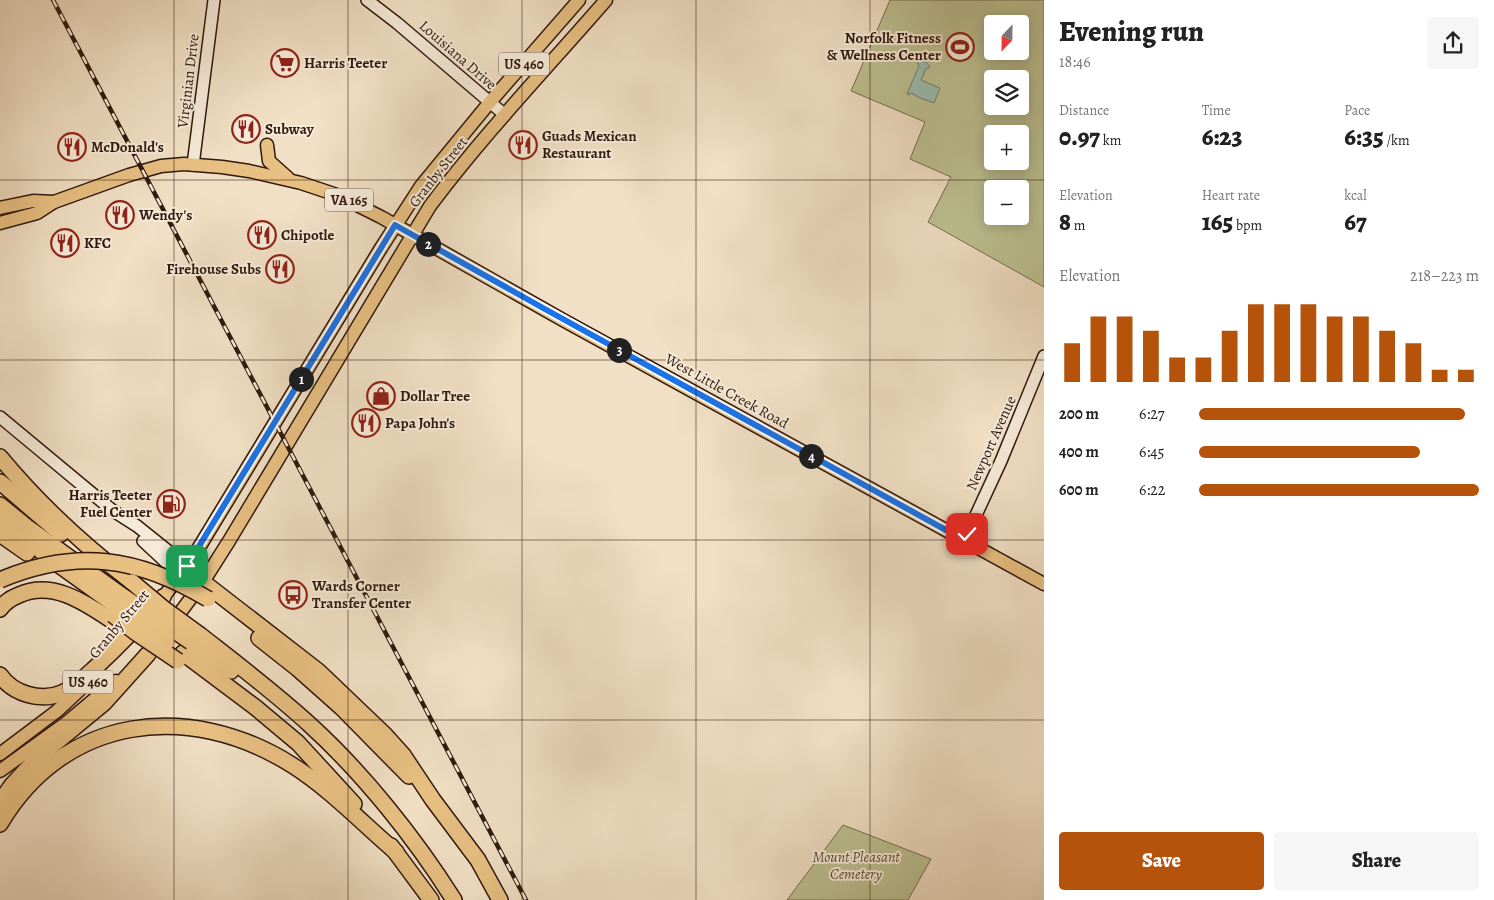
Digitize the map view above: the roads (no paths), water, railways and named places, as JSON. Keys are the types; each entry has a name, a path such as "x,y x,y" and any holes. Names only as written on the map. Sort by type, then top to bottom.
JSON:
{"highway":[{"path":"0,457 28,490 98,556 135,632 188,648"},
{"path":"0,482 50,526 121,602"},
{"path":"0,505 121,602"},
{"path":"0,518 52,560 121,602 188,648 223,666 290,706 328,742 391,812 428,849 464,900"},
{"path":"0,534 121,602"},
{"path":"0,580 29,569 70,561 119,562 136,566 182,584 205,585 215,582 227,600 318,671 347,697 403,755 433,800 478,860 500,900"},
{"path":"205,585 235,619 342,708 433,800"},
{"path":"0,609 9,600 37,590 61,593 80,601 163,603"},
{"path":"163,603 188,648 260,718 321,769 351,800 396,852 431,900"},
{"path":"0,675 15,689 30,696 42,697 63,693 76,685 109,656 163,603"},
{"path":"0,802 12,785 36,759 104,704 148,654"},
{"path":"0,824 18,796 39,774 63,756 95,740 128,730 161,725 191,727 241,740 292,765 325,789 396,852"},
{"path":"391,812 454,900"},
{"path":"456,830 494,900"}],"main road":[{"name":"Granby Street","path":"0,754 57,711 105,668 163,603 395,225 421,186 490,102 579,0"},
{"name":"Granby Street","path":"0,771 66,724 148,654 205,585 412,234 447,184 606,0"},
{"path":"267,145 269,161 292,181"},
{"name":"VA 165","path":"0,223 37,213 54,202 143,170 161,166 193,165 236,169 292,181 343,197 395,225"},
{"name":"VA 165","path":"0,208 33,201 54,202"},
{"name":"West Little Creek Road","path":"395,225 1044,584"}],"street":[{"name":"Virginian Drive","path":"193,165 214,0"},
{"name":"Louisiana Drive","path":"367,0 505,115"},
{"name":"Newport Avenue","path":"964,540 1000,461 1044,356"},
{"path":"0,417 112,510 136,526 184,570 205,585"}],"railway":[{"path":"53,0 526,900"}],"place":[{"name":"Norfolk Fitness & Wellness Center","path":"960,47"},
{"name":"Harris Teeter","path":"285,63"},
{"name":"Subway","path":"246,129"},
{"name":"Guads Mexican Restaurant","path":"523,145"},
{"name":"McDonald's","path":"72,147"},
{"name":"Wendy's","path":"120,215"},
{"name":"Chipotle","path":"262,235"},
{"name":"KFC","path":"65,243"},
{"name":"Firehouse Subs","path":"280,269"},
{"name":"Dollar Tree","path":"381,396"},
{"name":"Papa John's","path":"366,423"},
{"name":"Harris Teeter Fuel Center","path":"171,504"},
{"name":"Wards Corner Transfer Center","path":"293,595"}],"park label":[{"name":"Mount Pleasant Cemetery","path":"856,866"}]}
